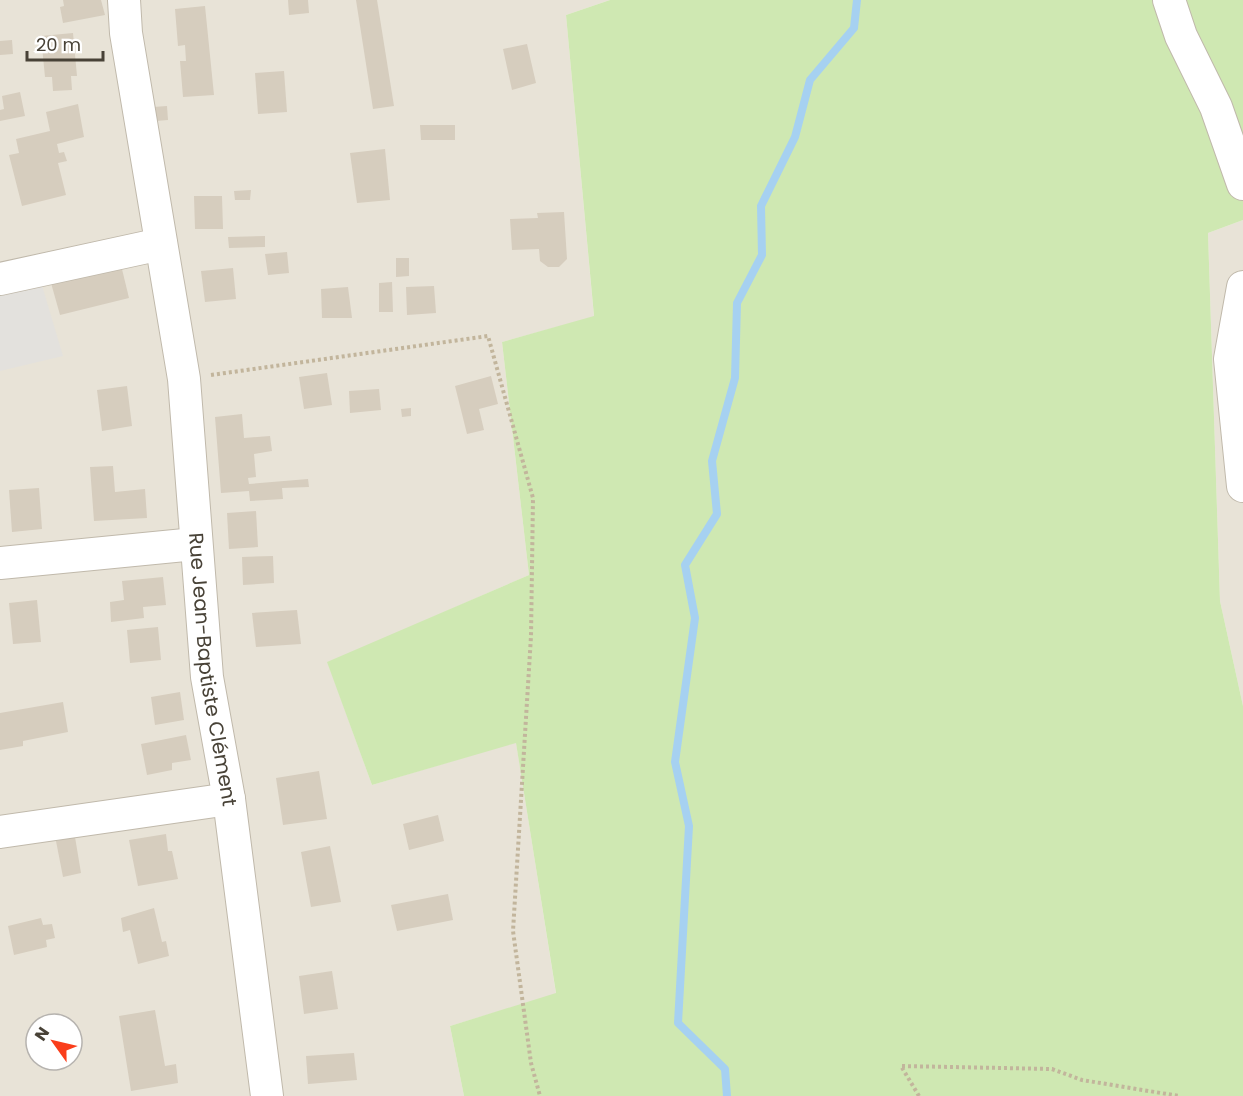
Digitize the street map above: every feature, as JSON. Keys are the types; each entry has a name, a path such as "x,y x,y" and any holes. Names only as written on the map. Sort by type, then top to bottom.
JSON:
{"street":[{"name":"Rue Jean-Baptiste Clément","path":"124,0 126,33 184,379 207,677 229,800 267,1096"},
{"path":"1169,0 1181,36 1216,107 1243,184"},
{"path":"0,279 162,244"},
{"path":"1243,287 1230,359 1243,486"},
{"path":"0,563 195,544"},
{"path":"0,832 229,800"}],"path":[{"path":"184,379 488,336 533,498 531,636 513,931 531,1063 540,1096"},
{"path":"919,1096 901,1066 1052,1069 1083,1080 1179,1096"}],"shaded area":[{"path":"0,0 610,0 566,15 594,317 502,342 529,575 328,663 372,785 516,742 556,994 450,1026 464,1096 0,1096"},
{"path":"1243,220 1243,706 1220,601 1208,233"},
{"path":"38,272 63,356 0,371 0,279"}],"green space":[{"path":"610,0 1243,0 1243,220 1208,233 1220,601 1243,706 1243,1096 464,1096 450,1026 556,993 516,743 372,785 327,662 529,575 502,342 594,316 566,15"}],"building":[{"path":"63,0 101,0 105,15 63,23 60,7 64,6"},
{"path":"288,0 308,0 309,13 289,15"},
{"path":"356,0 377,0 394,106 373,109"},
{"path":"205,6 214,95 183,97 180,61 186,61 185,45 178,46 175,9"},
{"path":"73,33 77,76 71,76 72,90 53,91 52,77 45,77 41,36"},
{"path":"12,40 13,54 0,55 0,41"},
{"path":"527,44 536,83 512,90 503,49"},
{"path":"284,71 287,112 258,114 255,73"},
{"path":"20,92 25,116 0,121 0,110 4,109 2,96"},
{"path":"78,104 84,137 57,144 59,153 64,152 67,161 58,163 66,195 22,206 9,155 19,153 16,139 50,131 46,112"},
{"path":"167,106 168,120 156,121 153,107"},
{"path":"420,125 455,125 455,140 421,140"},
{"path":"385,149 390,200 357,203 350,153"},
{"path":"251,190 250,200 235,200 234,191"},
{"path":"194,196 222,196 223,229 195,229"},
{"path":"564,212 567,259 559,267 548,267 540,261 539,249 512,250 510,219 538,218 537,213"},
{"path":"265,236 265,247 229,248 228,237"},
{"path":"287,252 289,273 268,275 265,254"},
{"path":"396,258 409,258 409,276 396,277"},
{"path":"121,265 129,298 60,315 51,283"},
{"path":"233,268 236,299 205,302 201,271"},
{"path":"392,282 393,312 379,312 379,283"},
{"path":"434,286 436,313 407,315 406,287"},
{"path":"348,287 352,318 322,318 321,289"},
{"path":"327,373 332,405 304,409 299,377"},
{"path":"491,376 498,404 479,409 484,430 467,434 455,386"},
{"path":"127,386 132,426 102,431 97,390"},
{"path":"379,389 381,410 350,413 349,391"},
{"path":"411,408 411,416 402,417 401,409"},
{"path":"242,414 244,438 270,436 272,451 254,454 256,477 248,478 249,484 308,479 309,487 282,488 283,499 250,501 249,491 221,493 215,417"},
{"path":"113,466 115,492 145,489 147,518 94,521 90,467"},
{"path":"39,488 42,529 12,532 9,490"},
{"path":"256,511 258,547 229,549 227,513"},
{"path":"273,556 274,583 243,585 242,557"},
{"path":"163,577 166,605 143,607 144,618 111,622 110,602 124,600 122,581"},
{"path":"37,600 41,642 13,644 9,603"},
{"path":"297,610 301,644 256,647 252,613"},
{"path":"158,627 161,660 130,663 127,630"},
{"path":"180,692 184,720 155,725 151,697"},
{"path":"63,702 68,732 23,741 23,746 0,750 0,713"},
{"path":"186,735 191,760 172,763 172,770 147,775 141,744"},
{"path":"319,771 327,819 283,825 276,778"},
{"path":"438,815 444,841 409,850 403,824"},
{"path":"166,834 168,851 172,851 178,879 138,886 129,840"},
{"path":"75,837 81,873 63,877 56,841"},
{"path":"330,846 341,902 311,907 301,852"},
{"path":"448,894 453,920 397,931 391,905"},
{"path":"154,908 162,942 166,941 169,956 138,964 130,930 123,932 121,918"},
{"path":"41,918 43,925 52,924 55,938 46,940 47,947 14,955 8,926"},
{"path":"332,971 338,1009 304,1014 299,976"},
{"path":"155,1010 165,1066 176,1064 178,1083 131,1091 119,1016"},
{"path":"354,1053 357,1080 308,1084 306,1056"}],"waterway":[{"path":"727,1096 725,1069 678,1023 689,826 675,762 695,618 685,565 717,514 712,461 735,378 737,303 762,255 761,206 795,137 810,80 854,28 857,0"}]}
